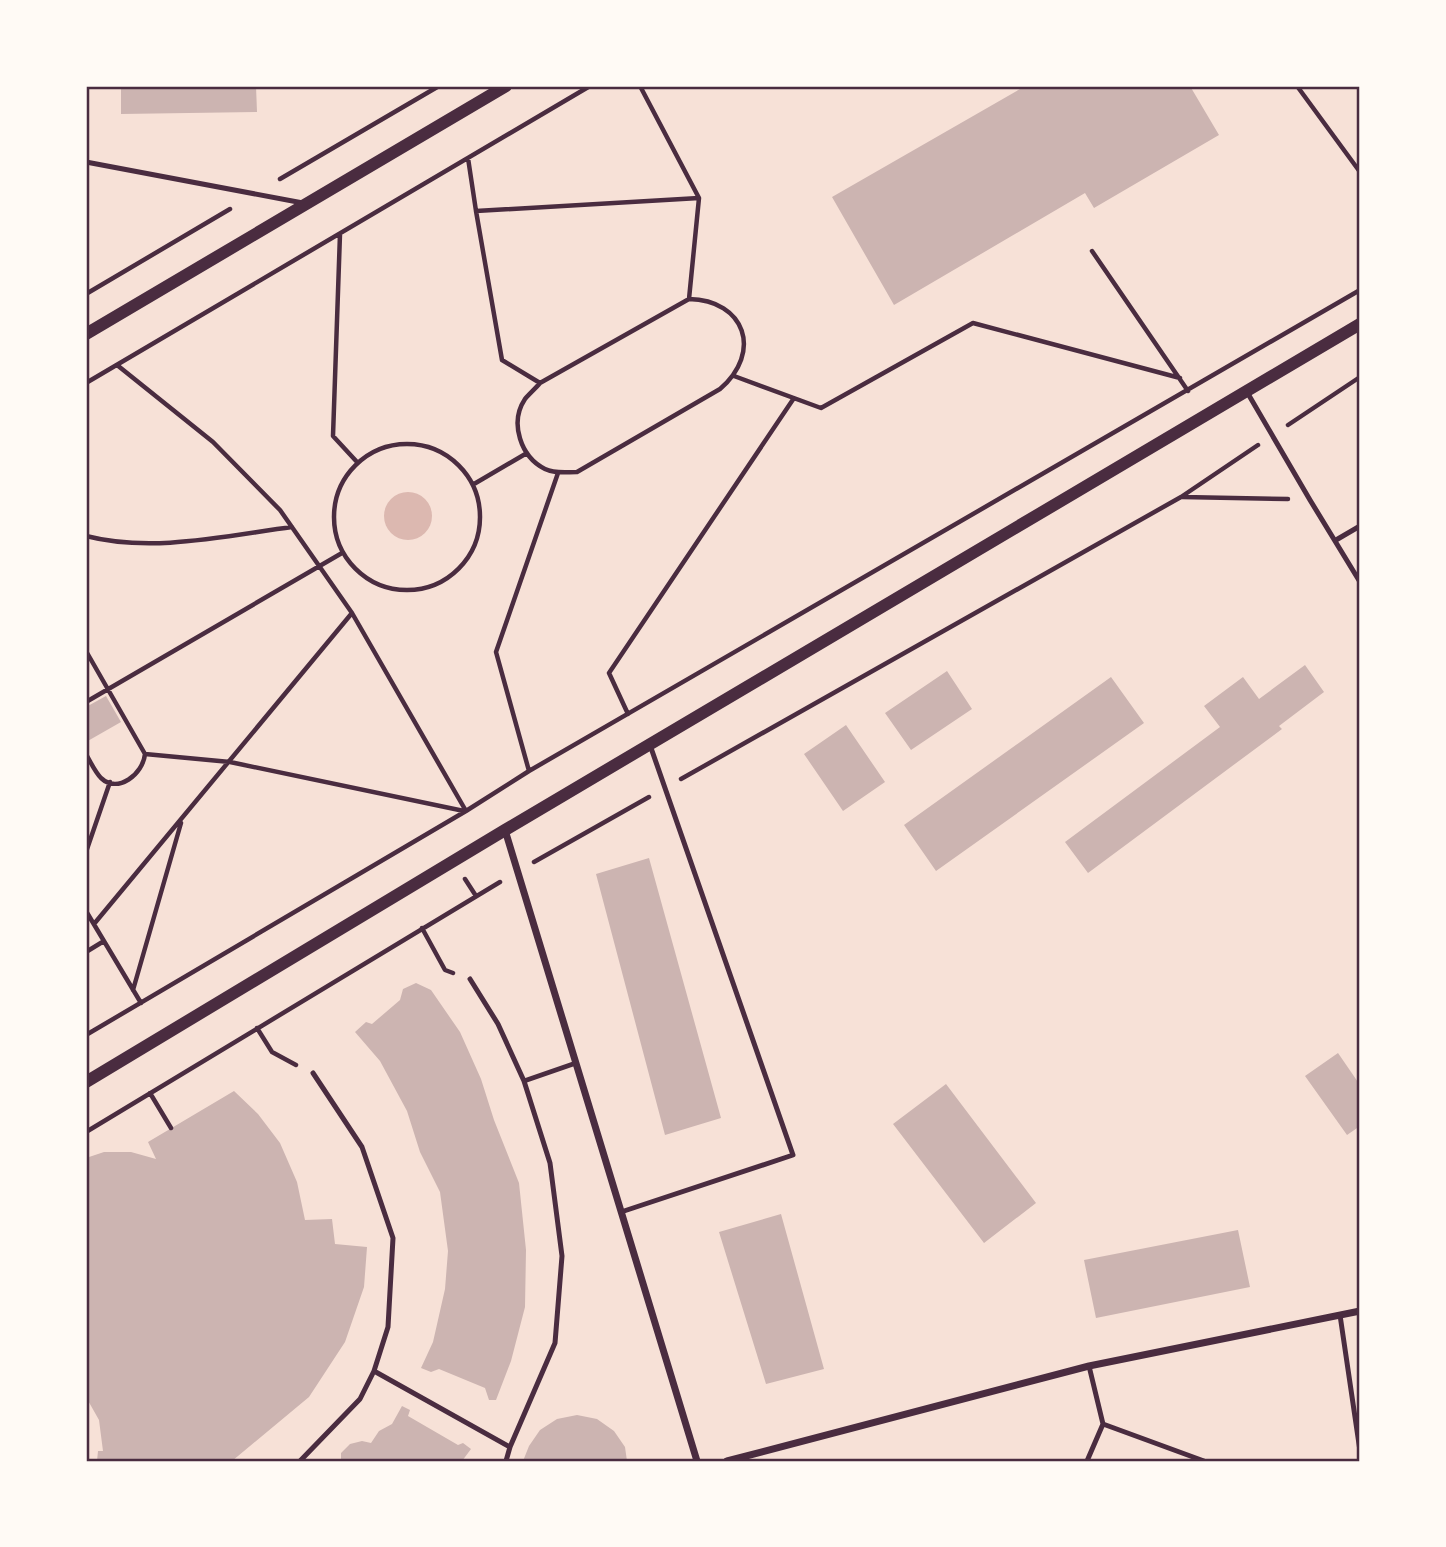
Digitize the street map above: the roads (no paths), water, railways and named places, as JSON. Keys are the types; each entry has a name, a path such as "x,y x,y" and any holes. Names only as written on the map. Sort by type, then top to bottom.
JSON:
{"street":[{"path":"86,334 506,86"},
{"path":"86,1082 505,830 1360,324"},
{"path":"505,830 697,1461"},
{"path":"727,1461 1089,1366 1360,1311"}],"lane":[{"path":"86,162 308,204"},
{"path":"1247,392 1360,582"},
{"path":"1336,540 1360,526"},
{"path":"621,1212 793,1155 650,745"},
{"path":"470,979 498,1024 524,1081 550,1163 562,1256 555,1343 506,1461"},
{"path":"524,1081 576,1063"},
{"path":"300,1461 360,1399 374,1371 388,1327 393,1238 362,1147 313,1073"},
{"path":"1340,1315 1360,1451"},
{"path":"1087,1461 1103,1424 1089,1366"},
{"path":"374,1371 510,1447"},
{"path":"1103,1424 1204,1461"}]}
